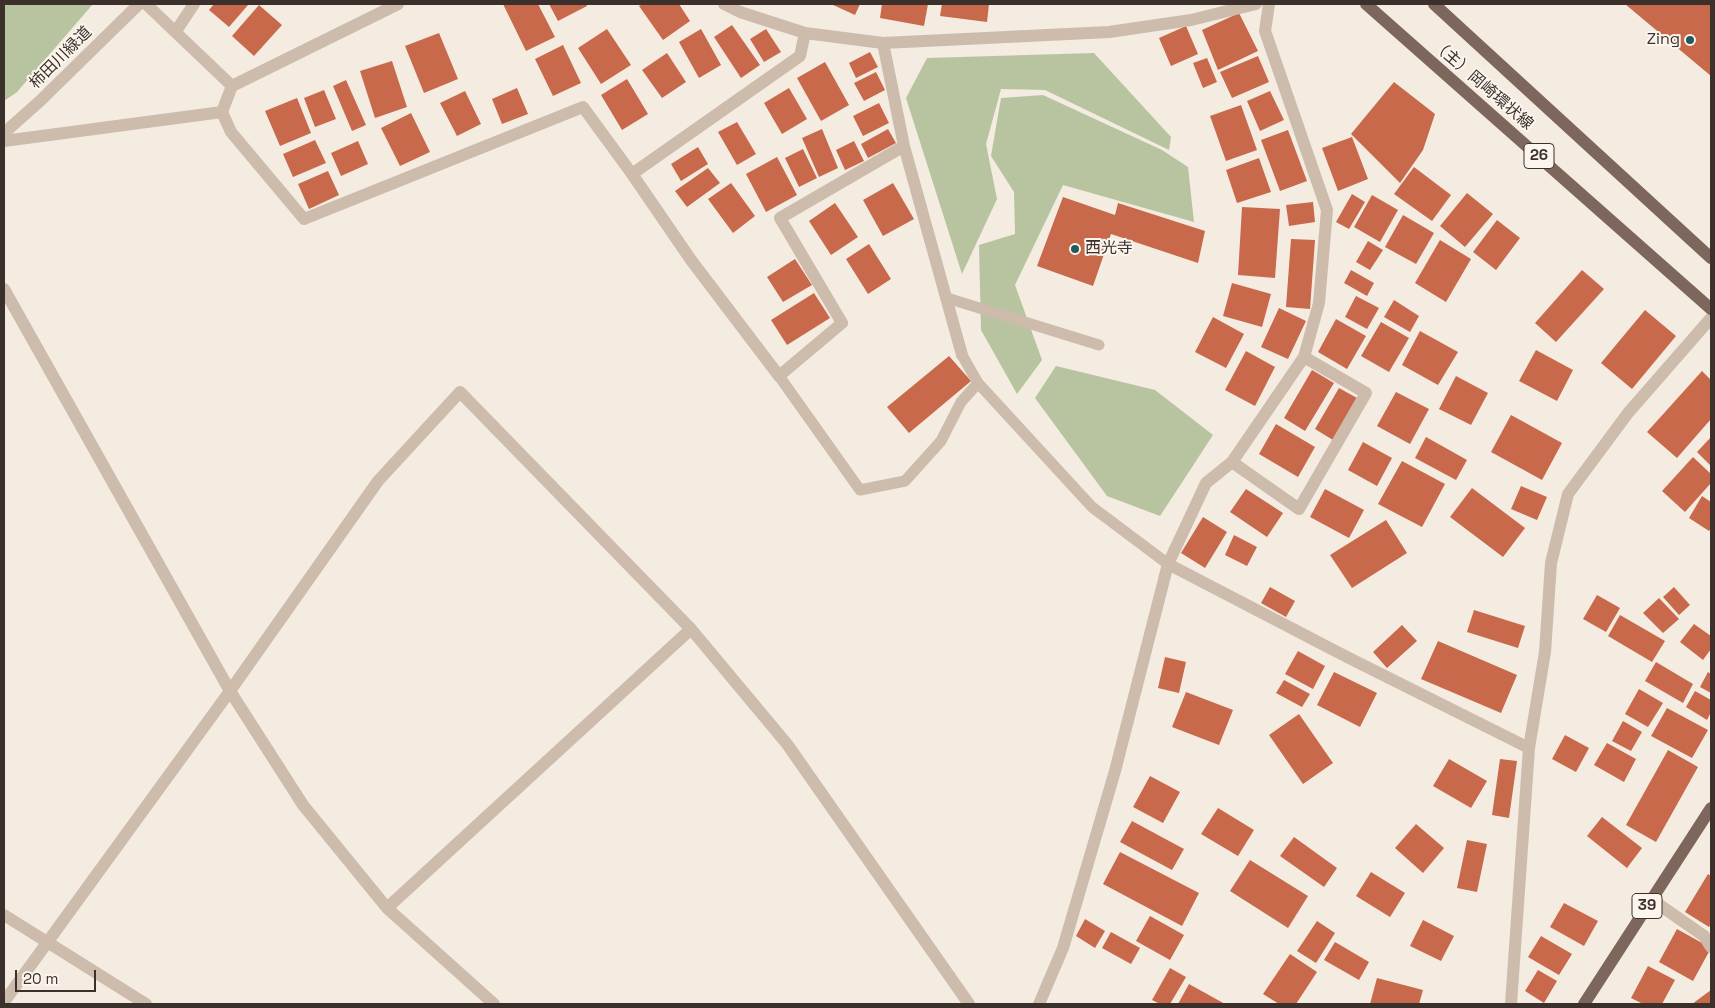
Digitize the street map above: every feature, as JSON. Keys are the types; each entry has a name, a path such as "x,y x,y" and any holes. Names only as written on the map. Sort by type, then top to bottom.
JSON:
{"main road":[{"name":"（主）岡崎環状線","path":"1366,4 1711,309"},
{"name":"（主）岡崎環状線","path":"1434,4 1711,258"},
{"name":"39","path":"1584,1004 1711,808"}],"street":[{"name":"柿田川緑道","path":"4,132 40,101 139,4"},
{"path":"146,4 232,86"},
{"path":"176,31 194,4"},
{"path":"398,4 232,86 222,112 231,132 304,219 583,107 691,260 779,376 842,323 780,218 904,146"},
{"path":"724,4 740,12 805,34 883,43 1108,32 1192,20 1256,4"},
{"path":"1039,1004 1063,948 1113,780 1168,564 1206,483 1232,462 1304,357 1319,302 1327,210 1265,31 1270,4"},
{"path":"632,174 800,56 805,34"},
{"path":"883,43 904,146 962,355"},
{"path":"4,141 222,112"},
{"path":"4,289 230,691 303,805 387,908 494,1004"},
{"path":"1511,1004 1529,748 1545,652 1551,563 1568,494 1628,413 1711,318"},
{"path":"1232,462 1299,509 1366,393 1304,357"},
{"path":"4,1002 230,691 378,481 460,392 691,629 787,744 968,1004"},
{"path":"1168,564 1529,748"},
{"path":"387,908 691,629"},
{"path":"1651,899 1704,936 1711,947"},
{"path":"4,915 146,1004"}],"lane":[{"path":"947,298 1099,345"},
{"path":"962,355 978,384 1092,507 1168,564"},
{"path":"779,376 860,490 906,481 941,441 961,402 978,384"}],"green space":[{"path":"4,4 93,4 17,92 4,101"},
{"path":"1094,53 1171,137 1169,150 1045,90 1001,89 986,144 997,199 962,274 906,98 927,58"},
{"path":"1043,95 1162,150 1188,167 1194,222 1063,185 1015,285 1042,360 1017,394 981,330 979,245 1015,234 1014,192 991,156 1001,98"},
{"path":"1056,366 1155,390 1213,435 1160,516 1107,496 1035,398"}],"building":[{"path":"214,4 248,5 229,27 209,10"},
{"path":"503,4 538,4 555,37 526,51"},
{"path":"549,4 586,4 587,6 558,21"},
{"path":"643,4 679,4 690,21 663,40 639,6"},
{"path":"831,4 860,4 855,15"},
{"path":"882,4 928,4 924,26 880,18"},
{"path":"942,4 989,4 987,22 940,16"},
{"name":"Zing","path":"1625,4 1711,4 1711,76"},
{"path":"259,5 282,25 254,56 232,36"},
{"path":"1239,13 1258,51 1218,70 1202,30"},
{"path":"732,25 760,65 741,78 714,37"},
{"path":"1186,26 1198,54 1171,66 1159,38"},
{"path":"607,29 631,65 601,84 578,48"},
{"path":"701,29 721,65 699,78 679,42"},
{"path":"766,29 781,52 764,62 750,39"},
{"path":"439,33 458,79 424,93 405,46"},
{"path":"563,45 581,83 553,96 535,59"},
{"path":"870,52 878,67 856,78 849,63"},
{"path":"667,53 686,82 662,98 642,70"},
{"path":"1258,56 1269,82 1232,98 1220,72"},
{"path":"1207,58 1217,82 1203,88 1193,63"},
{"path":"392,61 407,107 375,118 360,71"},
{"path":"825,62 849,105 821,121 797,78"},
{"path":"876,72 885,90 864,101 854,83"},
{"path":"627,79 648,114 622,130 601,95"},
{"path":"346,80 366,125 352,131 333,86"},
{"path":"1394,82 1435,114 1423,150 1400,183 1351,134"},
{"path":"517,88 528,114 502,124 492,99"},
{"path":"789,88 807,119 782,134 764,103"},
{"path":"324,90 336,119 315,127 304,98"},
{"path":"465,91 481,124 457,136 440,103"},
{"path":"1270,91 1284,120 1260,131 1247,101"},
{"path":"297,98 311,133 280,146 265,111"},
{"path":"879,103 889,123 863,136 853,116"},
{"path":"1241,105 1257,150 1226,161 1210,116"},
{"path":"411,113 430,152 400,166 381,128"},
{"path":"737,122 756,154 737,165 718,132"},
{"path":"822,129 838,168 819,177 802,138"},
{"path":"888,129 896,143 868,158 861,144"},
{"path":"1288,130 1307,181 1280,191 1261,140"},
{"path":"1352,137 1368,179 1338,191 1322,148"},
{"path":"315,140 326,163 293,177 283,154"},
{"path":"358,141 368,164 341,176 331,153"},
{"path":"854,141 864,161 845,170 836,150"},
{"path":"698,147 708,164 681,181 671,164"},
{"path":"803,149 817,178 799,187 785,158"},
{"path":"777,157 797,195 766,212 746,174"},
{"path":"1259,158 1271,192 1237,203 1226,170"},
{"path":"1414,167 1451,195 1432,221 1394,194"},
{"path":"708,168 720,183 687,207 675,191"},
{"path":"328,171 339,195 309,209 298,184"},
{"path":"731,183 755,216 733,233 708,199"},
{"path":"893,183 914,219 883,236 863,200"},
{"path":"1467,193 1493,214 1465,247 1440,226"},
{"path":"1352,194 1365,202 1349,229 1336,222"},
{"path":"1372,195 1398,210 1380,242 1354,227"},
{"name":"西光寺","path":"1063,197 1115,215 1118,203 1205,231 1198,263 1111,234 1093,286 1037,266"},
{"path":"1313,202 1315,222 1289,226 1286,205"},
{"path":"835,203 858,237 831,255 809,221"},
{"path":"1242,207 1280,209 1275,278 1238,275"},
{"path":"1403,215 1434,233 1416,264 1385,247"},
{"path":"1497,220 1520,238 1496,270 1473,252"},
{"path":"1291,239 1315,240 1310,309 1286,307"},
{"path":"1440,240 1471,259 1446,302 1415,283"},
{"path":"1368,241 1383,250 1370,270 1356,262"},
{"path":"869,244 891,279 868,294 846,259"},
{"path":"795,259 812,285 783,302 767,277"},
{"path":"1351,270 1374,283 1367,296 1344,283"},
{"path":"1582,270 1604,289 1556,342 1535,323"},
{"path":"1232,283 1271,294 1262,327 1223,316"},
{"path":"814,293 830,318 787,345 771,320"},
{"path":"1356,296 1379,308 1367,329 1345,317"},
{"path":"1394,300 1419,316 1410,332 1384,317"},
{"path":"1279,308 1306,321 1288,359 1261,347"},
{"path":"1645,310 1676,336 1632,389 1601,363"},
{"path":"1213,317 1244,334 1226,368 1195,352"},
{"path":"1336,319 1366,336 1347,369 1318,352"},
{"path":"1381,322 1409,338 1389,372 1361,356"},
{"path":"1420,331 1458,352 1438,385 1402,365"},
{"path":"1536,350 1573,370 1557,401 1519,381"},
{"path":"1246,351 1275,367 1255,406 1225,390"},
{"path":"949,356 971,381 909,433 887,407"},
{"path":"1312,370 1334,383 1305,431 1284,418"},
{"path":"1702,371 1711,380 1711,419 1677,458 1647,432"},
{"path":"1456,376 1488,393 1471,425 1439,409"},
{"path":"1339,388 1357,398 1333,440 1315,429"},
{"path":"1396,392 1429,409 1410,444 1377,426"},
{"path":"1511,415 1562,443 1542,480 1491,452"},
{"path":"1276,424 1315,447 1298,477 1259,454"},
{"path":"1426,437 1467,460 1456,480 1415,458"},
{"path":"1711,437 1711,466 1697,452"},
{"path":"1363,442 1392,458 1377,486 1348,470"},
{"path":"1693,457 1711,474 1711,483 1685,512 1662,491"},
{"path":"1402,461 1445,484 1422,527 1378,504"},
{"path":"1521,486 1547,497 1537,520 1511,509"},
{"path":"1472,488 1525,528 1503,557 1450,517"},
{"path":"1246,489 1283,513 1267,537 1230,512"},
{"path":"1325,489 1364,510 1349,538 1310,517"},
{"path":"1702,496 1711,502 1711,528 1709,531 1689,518"},
{"path":"1203,517 1227,532 1205,568 1181,553"},
{"path":"1386,520 1407,553 1352,588 1330,555"},
{"path":"1234,535 1257,547 1247,566 1225,555"},
{"path":"1270,587 1295,601 1286,617 1261,603"},
{"path":"1674,587 1690,605 1679,615 1663,597"},
{"path":"1597,595 1620,608 1606,632 1583,619"},
{"path":"1659,598 1679,619 1663,633 1643,613"},
{"path":"1474,610 1525,626 1518,648 1467,632"},
{"path":"1620,615 1665,641 1652,662 1608,636"},
{"path":"1694,624 1711,636 1711,649 1703,660 1680,642"},
{"path":"1402,625 1417,641 1387,668 1373,652"},
{"path":"1438,641 1517,675 1501,713 1421,679"},
{"path":"1298,651 1325,666 1313,689 1285,674"},
{"path":"1165,657 1186,662 1179,693 1158,688"},
{"path":"1656,662 1693,684 1683,703 1645,681"},
{"path":"1334,672 1377,693 1360,727 1317,705"},
{"path":"1708,672 1711,674 1711,693 1700,687"},
{"path":"1284,680 1310,694 1302,707 1276,693"},
{"path":"1639,689 1663,703 1648,727 1625,714"},
{"path":"1695,691 1711,700 1711,712 1707,720 1686,707"},
{"path":"1186,692 1233,710 1219,745 1172,727"},
{"path":"1667,708 1708,730 1692,758 1651,736"},
{"path":"1299,714 1333,763 1303,784 1269,735"},
{"path":"1623,721 1642,732 1631,751 1612,741"},
{"path":"1565,735 1589,748 1576,772 1552,759"},
{"path":"1607,743 1636,759 1624,782 1594,765"},
{"path":"1668,750 1698,767 1656,842 1626,825"},
{"path":"1449,759 1487,781 1471,808 1433,786"},
{"path":"1500,759 1517,761 1509,818 1492,815"},
{"path":"1150,776 1180,792 1163,823 1133,807"},
{"path":"1218,808 1254,830 1238,856 1201,834"},
{"path":"1602,817 1642,848 1627,868 1587,836"},
{"path":"1132,821 1184,849 1172,870 1120,842"},
{"path":"1416,824 1444,848 1423,873 1395,848"},
{"path":"1294,837 1337,868 1324,887 1280,856"},
{"path":"1467,840 1487,844 1477,892 1457,888"},
{"path":"1120,852 1199,893 1182,926 1103,884"},
{"path":"1250,860 1308,896 1288,928 1230,891"},
{"path":"1371,872 1405,893 1390,917 1356,896"},
{"path":"1708,874 1711,876 1711,924 1709,927 1685,912"},
{"path":"1564,903 1598,921 1584,946 1550,927"},
{"path":"1150,916 1184,935 1170,960 1136,941"},
{"path":"1085,919 1105,931 1095,948 1076,936"},
{"path":"1423,920 1454,936 1441,961 1410,946"},
{"path":"1317,921 1335,933 1316,963 1297,951"},
{"path":"1677,929 1711,948 1693,981 1659,962"},
{"path":"1111,932 1140,948 1131,964 1102,948"},
{"path":"1541,936 1572,954 1559,975 1528,957"},
{"path":"1335,942 1369,962 1359,980 1324,960"},
{"path":"1290,954 1317,972 1296,1004 1279,1004 1263,994"},
{"path":"1648,966 1675,980 1662,1004 1643,1004 1631,998"},
{"path":"1170,968 1186,977 1170,1004 1160,1004 1152,1000"},
{"path":"1538,970 1557,981 1544,1003 1525,991"},
{"path":"1377,978 1423,990 1419,1004 1370,1004"},
{"path":"1189,984 1225,1004 1178,1004"},
{"path":"1711,990 1711,1004 1692,1004"}],"place":[{"name":"Zing","path":"1690,40"},
{"name":"西光寺","path":"1075,249"}]}
